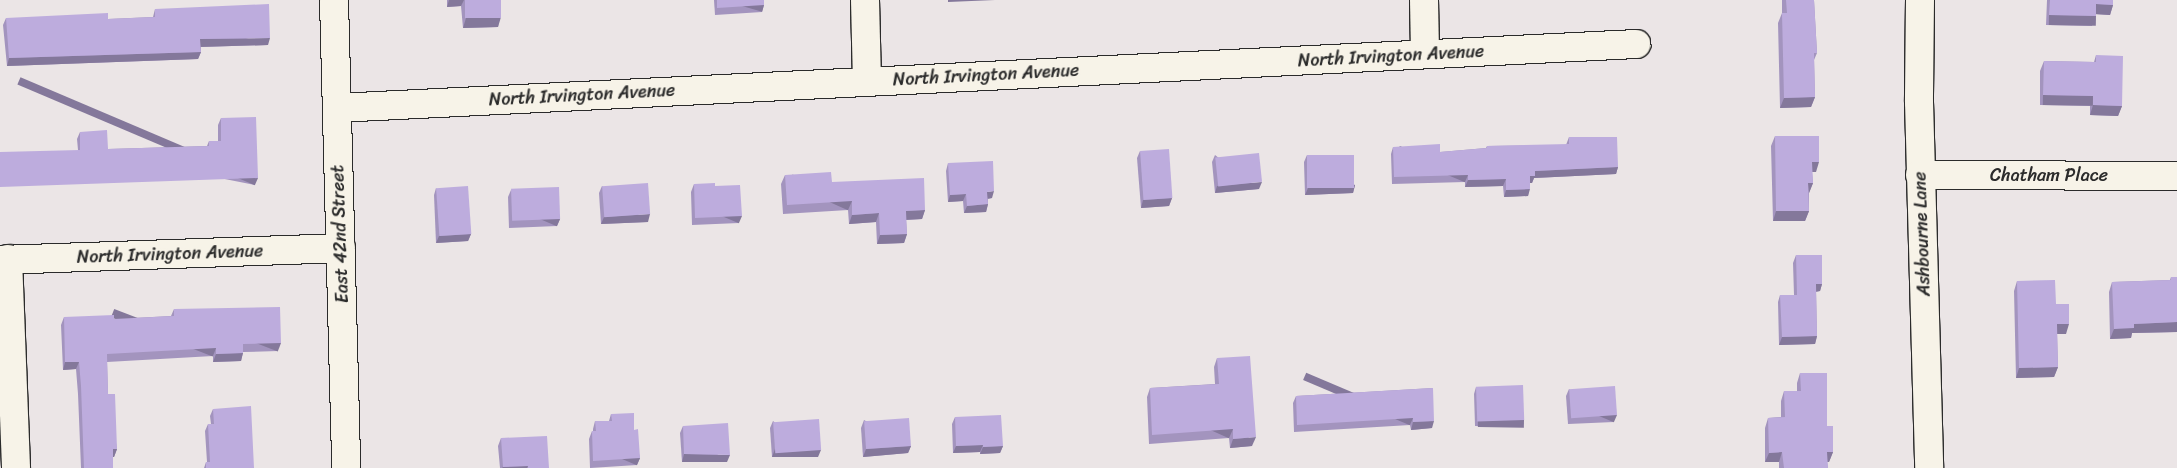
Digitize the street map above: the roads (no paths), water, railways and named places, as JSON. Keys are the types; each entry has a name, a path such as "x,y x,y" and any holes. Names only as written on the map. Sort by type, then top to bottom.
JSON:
{"street":[{"name":"East 42nd Street","path":"334,0 346,468"},
{"path":"865,0 867,81"},
{"path":"1424,0 1425,54"},
{"name":"Ashbourne Lane","path":"1920,0 1920,175 1929,468"},
{"name":"North Irvington Avenue","path":"337,108 1636,44"},
{"name":"Chatham Place","path":"1920,175 2177,176"},
{"name":"North Irvington Avenue","path":"4,260 341,248"},
{"path":"4,260 16,468"}]}
